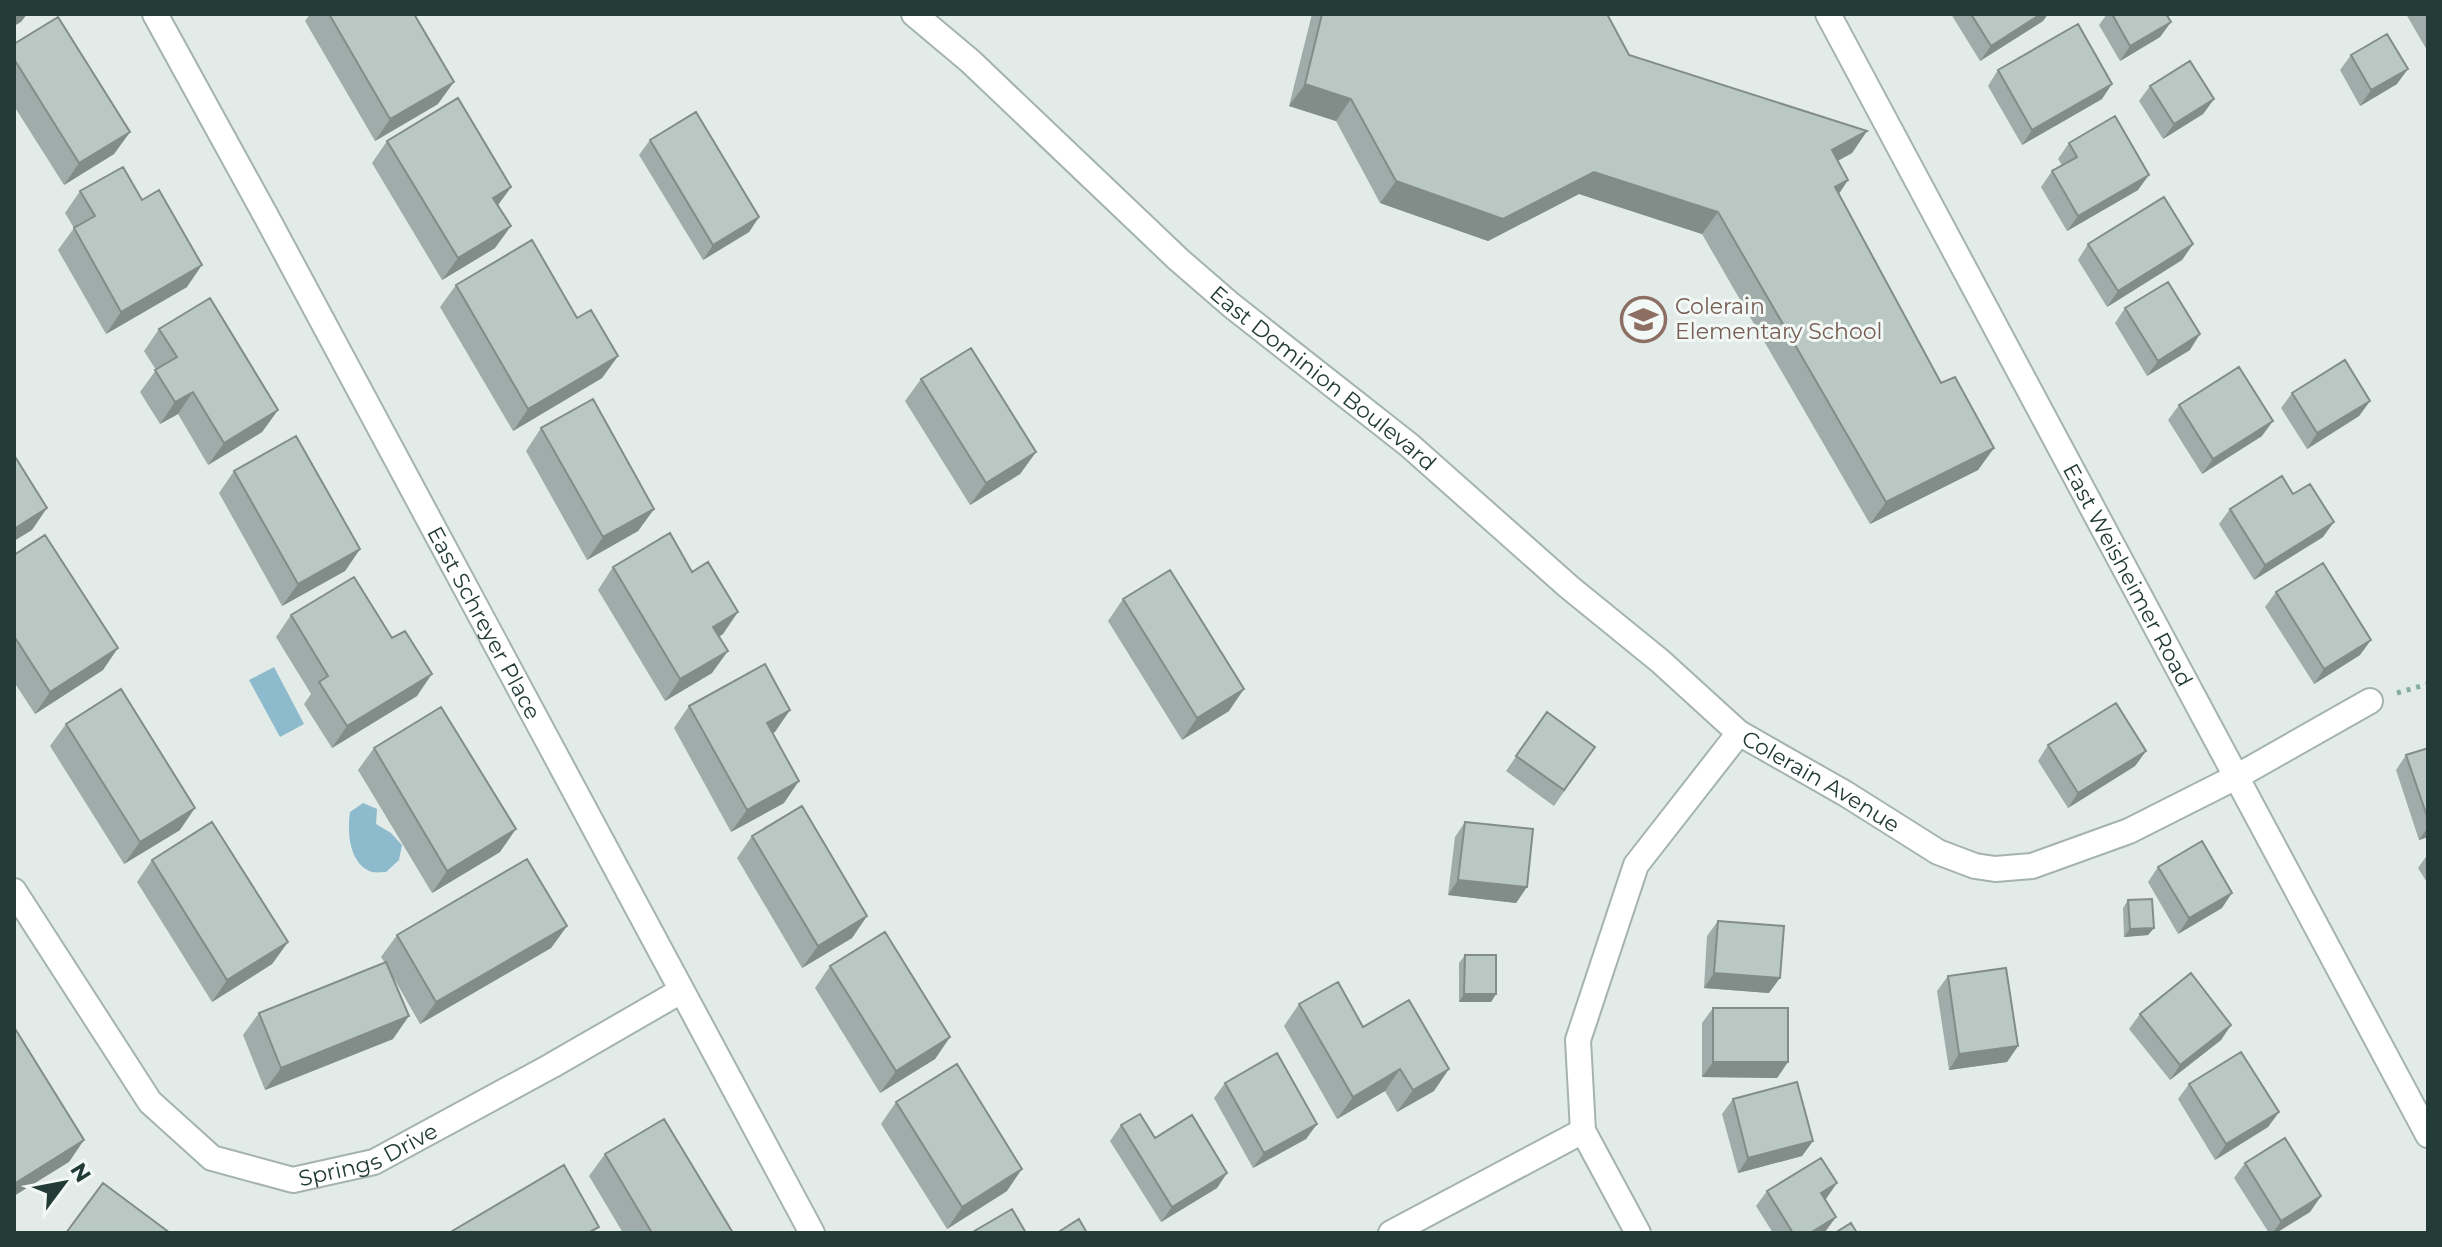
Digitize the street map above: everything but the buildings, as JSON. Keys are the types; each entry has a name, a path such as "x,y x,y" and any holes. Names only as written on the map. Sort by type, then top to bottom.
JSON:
{"street":[{"name":"East Schreyer Place","path":"155,14 812,1233"},
{"name":"East Dominion Boulevard","path":"914,14 970,61 1179,260 1409,445 1739,733"},
{"name":"East Weisheimer Road","path":"1828,14 2428,1135"},
{"name":"Colerain Avenue","path":"1583,1131 1578,1040 1636,865 1739,733 1846,794 1938,852 1975,866 1995,869 2032,866 2129,831 2236,777 2370,701"},
{"name":"Springs Drive","path":"14,891 150,1102 212,1158 293,1180 374,1162 681,991"},
{"path":"1391,1233 1583,1131 1638,1233"}],"water":[{"path":"274,667 304,724 280,737 249,680"},
{"path":"363,803 377,809 376,824 391,833 402,845 399,860 386,872 372,872 364,868 351,846 350,812"}],"place":[{"name":"Colerain Elementary School","path":"1644,319"}]}
